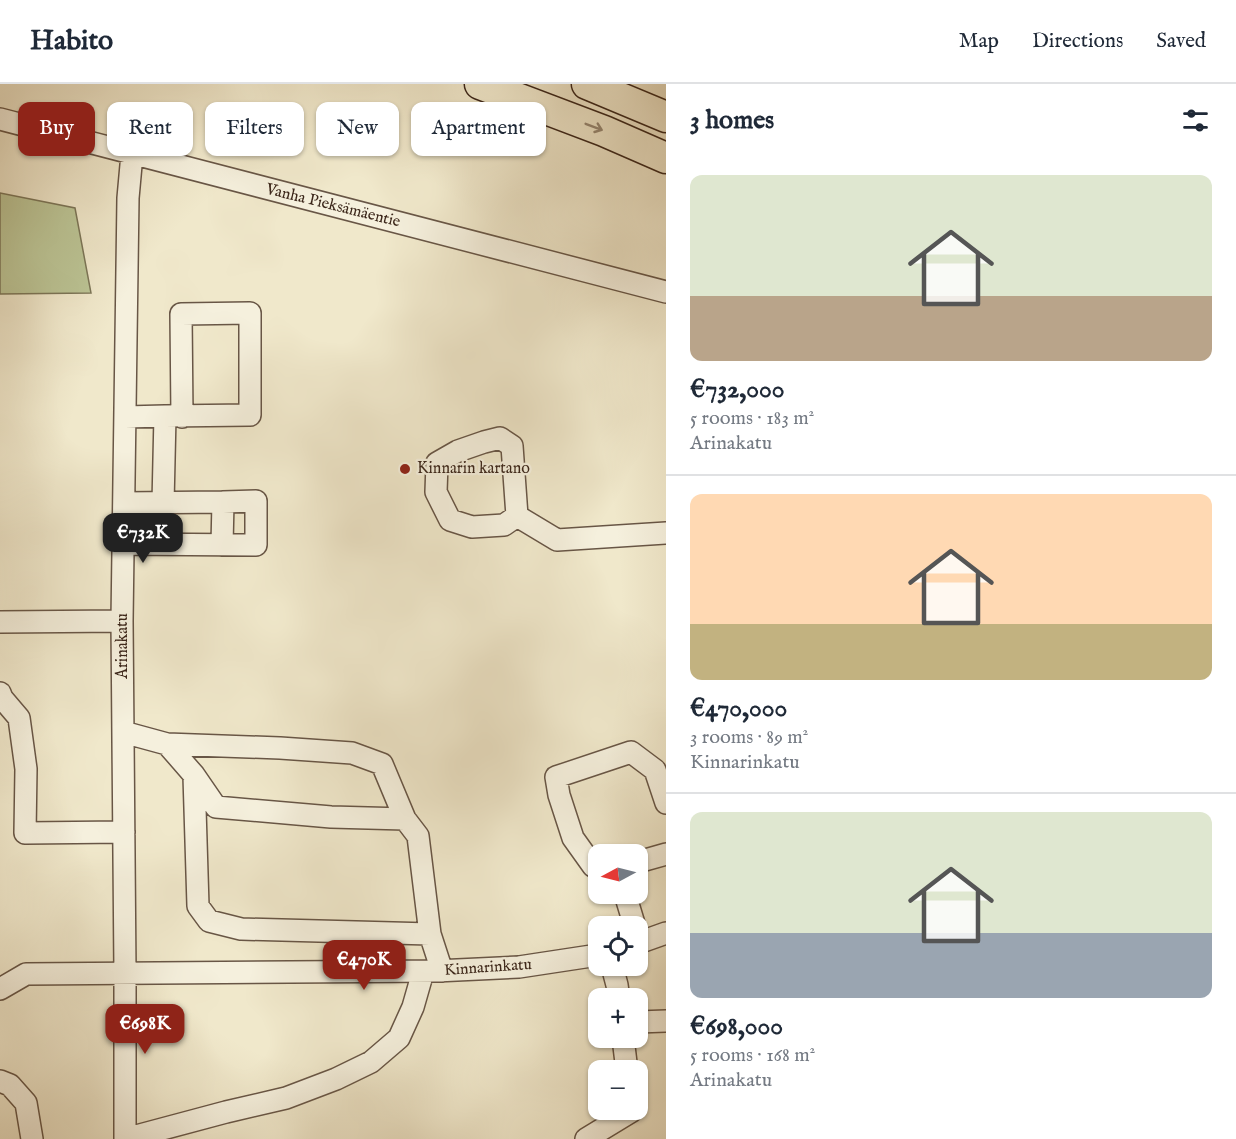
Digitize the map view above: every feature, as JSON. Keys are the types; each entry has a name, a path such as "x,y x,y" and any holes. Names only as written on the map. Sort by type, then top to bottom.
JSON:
{"highway":[{"path":"480,84 604,131 666,158"},
{"path":"587,84 666,117"}],"street":[{"name":"Vanha Pieksämäentie","path":"0,119 107,147"},
{"name":"Arinakatu","path":"125,1139 122,621 128,198 132,156"},
{"name":"Vanha Pieksämäentie","path":"140,156 666,292"},
{"path":"125,417 173,417 250,415 250,313 181,314 173,417 163,502"},
{"path":"500,438 512,446 517,516 504,525 472,526 450,520 436,492 437,463 458,451 500,438"},
{"path":"124,503 256,501 256,545 124,544"},
{"path":"222,544 223,502"},
{"path":"517,516 557,540 666,533"},
{"path":"0,622 122,621"},
{"path":"0,693 19,717 26,769 25,833 124,832"},
{"path":"123,732 167,744 352,753 382,764 405,819 418,836 430,934 432,971 399,1038 371,1062 336,1079 286,1098 125,1139"},
{"path":"167,744 194,775 216,807 331,817 405,819"},
{"path":"588,859 573,838 559,795 556,777 631,752 655,770 666,802"},
{"path":"194,775 198,906 209,921 241,929 430,934"},
{"path":"648,859 666,854"},
{"path":"648,936 666,933"},
{"name":"Kinnarinkatu","path":"0,989 26,974 432,971 519,967 588,957"},
{"path":"648,1022 666,1021"},
{"path":"0,1081 10,1085 26,1102 32,1139"},
{"path":"597,1136 620,1120"}],"green space":[{"path":"0,193 75,208 91,293 0,294"}],"place":[{"name":"Kinnarin kartano","path":"405,469"}]}
